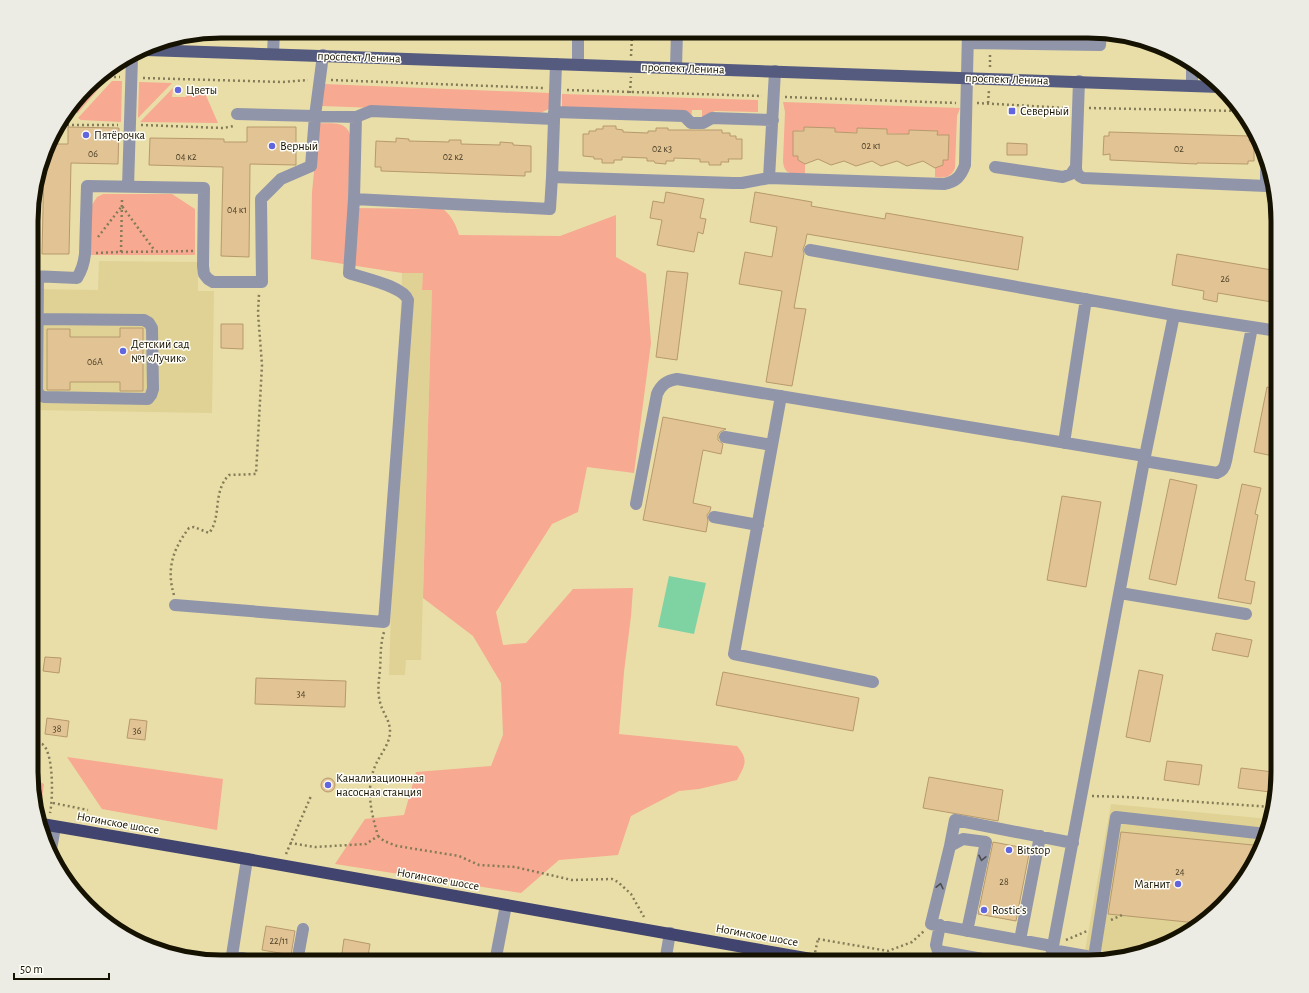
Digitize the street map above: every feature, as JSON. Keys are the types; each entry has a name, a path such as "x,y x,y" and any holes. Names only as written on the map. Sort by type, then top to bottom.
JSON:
{"highway":[{"name":"Ногинское шоссе","path":"49,826 247,859 790,955"}],"main road":[{"name":"проспект Ленина","path":"158,49 1212,87"}],"street":[{"path":"273,54 274,38"},
{"path":"578,38 578,64"},
{"path":"676,68 677,38"},
{"path":"552,177 733,183 742,183 769,178 944,184 952,183 960,175 965,165 968,38"},
{"path":"1011,38 1100,46 1101,38"},
{"path":"38,276 77,278 84,264 87,186 204,188 202,251 204,274 210,281 262,282 261,199 281,179 311,166 315,116 323,55"},
{"path":"125,187 130,125 132,62"},
{"path":"354,199 550,209 556,64"},
{"path":"769,178 775,97 775,71"},
{"path":"1192,71 1192,86"},
{"path":"1079,82 1076,167 1077,174 1083,178 1266,186 1266,180"},
{"path":"238,119 315,116 356,117 371,111 554,116 684,116 691,122 703,122 712,118 773,120"},
{"path":"175,605 384,622 408,300 404,294 397,289 349,273 354,199 356,117"},
{"path":"995,167 1063,177 1071,174 1076,167"},
{"path":"810,250 1174,315 1271,330"},
{"path":"1064,443 1086,299"},
{"path":"1051,953 1082,798 1145,459 1174,315"},
{"path":"38,319 144,320 149,323 152,328 152,389 151,395 148,399 44,397 38,392"},
{"path":"636,504 656,400 660,388 665,383 670,380 677,379 1064,443 1217,473 1221,472 1226,461 1252,327"},
{"path":"781,396 734,654 873,682"},
{"path":"725,437 772,445"},
{"path":"714,517 758,525"},
{"path":"1120,593 1246,614"},
{"path":"1098,955 1116,817 1260,833"},
{"path":"960,955 938,951 936,945 936,925 955,820 1073,842"},
{"path":"1020,940 1040,836"},
{"path":"950,846 963,839 986,842 967,930"},
{"path":"233,955 247,859"},
{"path":"496,955 506,905"},
{"path":"936,925 1020,940 1051,953 1070,955"},
{"path":"298,955 303,929"},
{"path":"666,955 670,933"}],"path":[{"path":"108,77 282,82 320,79 1077,108 1234,111"},
{"path":"66,125 130,125 223,128 238,119"},
{"path":"121,252 122,206 125,187"},
{"path":"122,206 155,252"},
{"path":"85,254 122,206"},
{"path":"85,254 202,251"},
{"path":"175,605 170,577 172,560 179,543 189,528 194,527 208,533 213,528 219,500 219,492 225,479 229,475 256,474 262,365 258,313 259,294 262,282"},
{"path":"384,622 378,686 380,703 389,724 390,732 388,743 376,764 369,793 371,812 378,836 384,841 397,846 459,856 479,864 515,867 572,880 612,879 618,882 631,894 651,930"},
{"path":"38,744 42,744 47,749 52,778 52,803 49,826"},
{"path":"281,865 311,796"},
{"path":"1082,798 1097,796 1127,797 1267,807"},
{"path":"52,803 88,810"},
{"path":"290,843 315,847 366,844 378,836"},
{"path":"815,955 818,939 888,951 912,942 936,925"}],"shaded area":[{"path":"107,79 77,114 77,109 84,100"},
{"path":"112,81 122,81 121,122 81,120 78,118"},
{"path":"139,82 172,83 138,118"},
{"path":"323,84 550,93 549,109 538,114 322,106"},
{"path":"173,88 172,97 186,97 187,94 196,94 197,90 204,91 218,123 140,122"},
{"path":"562,94 758,100 758,112 715,111 702,119 702,110 692,110 691,119 562,107"},
{"path":"783,102 960,108 957,116 955,168 947,177 935,177 935,168 943,160 949,135 937,135 938,131 909,130 909,134 835,132 835,128 793,131 793,155 798,156 798,160 805,164 805,174 790,173 785,169 783,161 785,112"},
{"path":"319,123 333,123 342,125 348,130 350,135 348,208 443,209 453,221 459,235 560,236 616,215 616,257 646,274 651,343 634,473 587,467 578,512 552,524 496,612 503,645 526,643 573,589 633,588 619,734 737,746 743,755 744,766 737,780 699,789 679,791 631,816 618,855 559,860 521,893 335,864 365,819 404,815 416,772 491,766 503,735 501,683 473,636 423,598 432,290 422,290 423,273 402,273 311,259 312,192"},
{"path":"103,194 172,194 195,209 195,255 87,255 90,208 97,197"},
{"name":"Детский сад №1 «Лучик»","path":"99,261 198,262 198,291 214,291 212,413 38,410 38,289 98,290"},
{"path":"402,273 423,273 422,290 432,290 421,660 406,660 405,675 389,675"},
{"path":"669,576 706,583 694,634 658,627"},
{"path":"67,757 223,779 217,830 102,809"},
{"path":"38,781 44,784 41,803"},
{"path":"1111,804 1265,819 1252,853 1240,873 1225,893 1199,917 1169,936 1135,949 1100,955 1084,955"}],"building":[{"path":"603,126 616,126 616,129 623,130 623,132 648,133 648,131 656,131 656,128 668,128 668,130 722,130 722,133 730,133 730,136 736,136 736,139 742,139 742,159 728,159 729,162 721,162 721,165 709,165 709,162 700,162 700,159 674,158 674,161 666,161 666,164 647,161 647,158 622,157 622,160 614,160 614,163 602,163 602,159 594,159 594,157 583,156 583,134 589,134 589,131 596,131 596,129 603,129"},
{"path":"68,127 119,128 118,164 71,163 69,254 42,254 44,174 55,144 68,144"},
{"path":"247,127 296,127 296,165 250,164 249,257 221,256 223,167 149,165 150,138 224,139 224,142 247,142"},
{"path":"804,127 835,128 835,132 857,133 857,128 887,129 887,134 909,134 909,130 938,131 937,135 949,135 948,160 943,160 943,165 935,168 923,161 907,166 897,161 881,166 872,161 856,166 844,161 831,165 818,159 805,164 798,160 798,156 793,156 793,131 804,131"},
{"path":"1109,132 1250,136 1249,141 1252,141 1254,144 1254,161 1248,161 1248,164 1197,164 1110,160 1110,154 1103,155 1104,136 1109,136"},
{"path":"396,138 409,139 409,141 449,142 449,140 461,140 461,144 500,145 500,142 513,143 513,145 531,146 531,172 525,172 525,176 381,171 381,167 375,167 376,141 396,142"},
{"path":"1007,143 1027,144 1027,155 1007,155"},
{"path":"666,192 704,199 700,218 706,219 703,234 698,232 694,252 657,245 662,220 650,218 653,201 664,203"},
{"path":"755,192 812,202 811,206 885,219 886,213 1023,237 1018,270 807,234 803,249 804,254 794,308 806,309 792,386 766,382 782,291 739,284 745,252 772,257 777,227 750,222"},
{"path":"1177,254 1271,270 1271,302 1218,293 1217,302 1203,299 1204,291 1172,285"},
{"path":"667,271 688,273 677,360 656,357"},
{"path":"221,324 243,324 243,349 221,348"},
{"path":"120,328 143,328 143,391 120,391 120,382 70,382 70,390 47,390 47,329 70,329 70,337 120,337"},
{"path":"1267,387 1271,388 1271,456 1254,452"},
{"path":"663,417 726,429 718,435 718,440 723,444 721,454 703,450 693,503 711,507 707,515 708,521 706,532 643,520"},
{"path":"1170,479 1197,485 1176,585 1149,579"},
{"path":"1242,484 1261,488 1255,514 1258,515 1245,580 1255,582 1251,604 1218,598"},
{"path":"1062,496 1101,502 1086,587 1047,580"},
{"path":"1216,633 1252,640 1248,657 1212,650"},
{"path":"45,657 61,658 59,673 43,671"},
{"path":"1139,670 1163,675 1150,742 1126,737"},
{"path":"723,672 859,698 853,731 716,705"},
{"path":"256,678 346,681 345,707 255,704"},
{"path":"47,718 69,721 67,737 45,734"},
{"path":"130,719 147,721 145,740 127,738"},
{"path":"1167,761 1202,765 1199,785 1164,780"},
{"path":"1241,768 1271,772 1270,792 1238,788"},
{"path":"929,777 1003,790 998,821 923,808"},
{"name":"Канализационная насосная станция","path":"328,778 333,780 335,785 333,790 328,792 323,790 321,785 323,780"},
{"path":"1121,832 1256,845 1240,873 1225,893 1209,909 1191,922 1108,914"},
{"path":"993,842 1030,849 1016,921 978,914"},
{"path":"266,926 295,931 291,955 262,950"},
{"path":"344,939 370,944 368,955 342,955"}],"place":[{"name":"Цветы","path":"178,90"},
{"name":"Северный","path":"1012,111"},
{"name":"Пятёрочка","path":"86,135"},
{"name":"Верный","path":"272,146"},
{"name":"Детский сад №1 «Лучик»","path":"123,351"},
{"name":"Канализационная насосная станция","path":"328,785"},
{"name":"Bitstop","path":"1009,850"},
{"name":"Магнит","path":"1178,884"},
{"name":"Rostic's","path":"984,910"}]}
